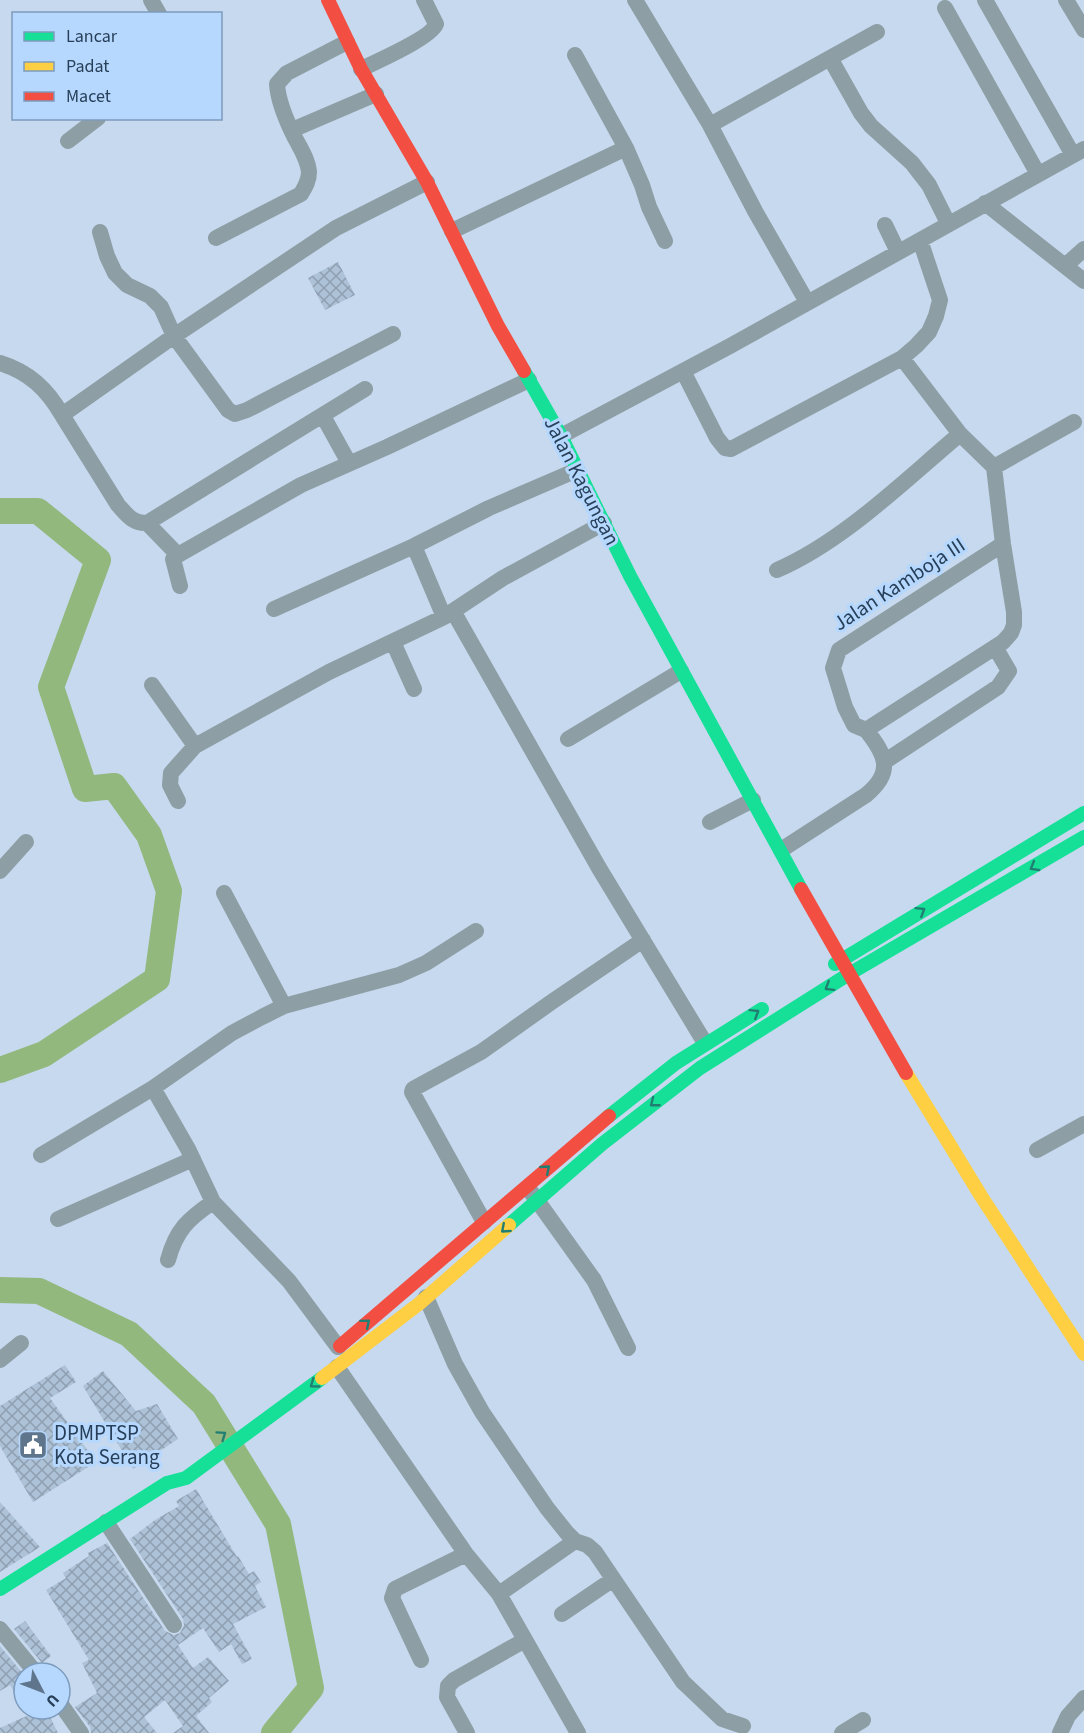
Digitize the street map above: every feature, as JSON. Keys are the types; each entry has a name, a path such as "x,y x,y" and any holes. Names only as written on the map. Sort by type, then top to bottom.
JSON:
{"main road":[{"name":"Jalan Kagungan","path":"328,0 361,69 427,182 498,326 561,436 681,671 849,974 901,1065 981,1196 1084,1353"},
{"path":"822,972 1084,813"},
{"path":"335,1356 426,1297 602,1144 700,1068 849,974 1084,837"},
{"path":"0,1589 166,1483 188,1465 257,1418 335,1356 484,1222 623,1105 705,1043 773,1002"},
{"path":"257,1418 301,1376"},
{"path":"166,1483 186,1478 188,1465"}],"street":[{"path":"361,69 432,31 436,24 424,0"},
{"path":"635,0 710,125 754,211 807,302"},
{"path":"561,436 684,371 1079,152 985,0"},
{"path":"1066,0 1084,30"},
{"path":"945,8 1038,174"},
{"path":"710,125 877,32"},
{"path":"216,238 301,194 309,175 307,162 292,130 278,93 277,84 281,78 347,42"},
{"path":"575,55 626,148 649,207 666,241"},
{"path":"830,58 861,113 871,126 912,163 929,185 948,223"},
{"path":"292,130 376,94"},
{"path":"68,141 95,120"},
{"path":"452,231 626,148"},
{"path":"62,415 174,336 336,228 427,182"},
{"path":"985,203 1084,281"},
{"path":"885,225 898,252"},
{"path":"100,232 115,273 126,285 150,296 160,307 174,336 228,410 235,414 247,410 393,334"},
{"path":"684,371 717,438 725,448 731,449 902,358 928,332 936,316 940,300 920,240"},
{"path":"1065,266 1084,249"},
{"path":"866,730 1003,642 1011,633 1014,625 994,467 960,434 902,358"},
{"path":"0,363 11,366 40,384 50,395 118,504 138,524 147,523 365,389"},
{"path":"180,586 173,560 178,555 301,485 529,380"},
{"path":"322,416 349,463"},
{"path":"994,467 1074,422"},
{"path":"777,570 816,549 861,516 960,434"},
{"path":"274,609 414,546 489,508 577,470"},
{"path":"147,523 178,555"},
{"path":"178,801 170,785 171,773 195,746 329,672 449,614 503,578 604,523"},
{"name":"Jalan Kamboja III","path":"884,762 884,755 879,746 866,730 854,725 845,706 833,668 839,650 1003,544"},
{"path":"414,546 449,614 705,1043"},
{"path":"393,642 414,689"},
{"path":"781,850 879,785 884,762 998,687 1009,671 995,647"},
{"path":"568,739 681,671"},
{"path":"152,685 195,746"},
{"path":"710,822 753,800"},
{"path":"0,871 26,842"},
{"path":"224,893 284,1006"},
{"path":"41,1155 153,1088 232,1033 284,1006 399,975 426,963 476,931"},
{"path":"484,1222 412,1092 413,1089 481,1052 643,940"},
{"path":"153,1088 193,1159 213,1202 289,1281 335,1356 466,1554 499,1594 578,1733"},
{"path":"1037,1150 1084,1124"},
{"path":"58,1219 159,1172 193,1159"},
{"path":"527,1186 594,1280 628,1348"},
{"path":"168,1260 178,1233 191,1217 213,1202"},
{"path":"426,1297 455,1364 482,1412 546,1508 576,1541 587,1545 595,1552 683,1682 722,1719 743,1726"},
{"path":"0,1360 21,1343"},
{"path":"106,1522 174,1625"},
{"path":"499,1594 576,1541"},
{"path":"421,1660 392,1598 395,1588 466,1554"},
{"path":"562,1614 612,1580"},
{"path":"0,1629 26,1661"},
{"path":"467,1733 447,1697 448,1686 454,1680 525,1640"},
{"path":"1060,1733 1068,1716 1084,1698"},
{"path":"72,1720 81,1733"},
{"path":"842,1733 863,1720"}],"building":[{"path":"338,262 355,295 325,310 308,278"},
{"path":"65,1365 76,1382 50,1398 96,1462 33,1502 0,1446 0,1406"},
{"path":"103,1371 136,1411 157,1404 178,1439 133,1469 83,1386"},
{"path":"196,1489 237,1557 249,1574 254,1571 261,1582 255,1586 266,1607 233,1624 252,1659 242,1664 231,1644 219,1652 203,1628 178,1645 193,1668 208,1657 229,1681 209,1698 212,1702 196,1716 209,1733 173,1733 183,1726 165,1700 144,1717 157,1733 91,1733 90,1727 75,1707 97,1693 82,1663 89,1660 46,1590 66,1578 63,1573 89,1556 88,1553 107,1543 165,1631 174,1635 180,1633 184,1625 183,1619 130,1539 179,1506 176,1501"},
{"path":"0,1502 40,1547 0,1572"},
{"path":"25,1621 51,1656 40,1661 14,1629"},
{"path":"0,1646 12,1661 12,1688 10,1685 0,1691"},
{"path":"15,1721 52,1721 58,1733 0,1733 0,1728"}],"waterway":[{"path":"0,511 38,511 98,560 51,687 85,789 114,786 149,835 169,891 157,979 44,1054 0,1070"},
{"path":"0,1290 39,1291 129,1334 204,1404 278,1524 311,1688 274,1733"}],"traffic: fast":[{"path":"524,371 561,436 630,576 801,889"},
{"path":"835,964 1084,813"},
{"path":"509,1225 602,1144 700,1068 849,974 1084,837"},
{"path":"609,1116 676,1063 762,1009"},
{"path":"0,1589 167,1483 186,1478 322,1378"}],"traffic: slow":[{"path":"906,1073 981,1196 1084,1354"},
{"path":"322,1378 420,1303 509,1225"}],"traffic: jam":[{"path":"328,0 361,69 427,182 498,326 524,371"},
{"path":"801,889 906,1073"},
{"path":"340,1346 609,1116"}],"place":[{"name":"DPMPTSP Kota Serang","path":"33,1445"}]}
